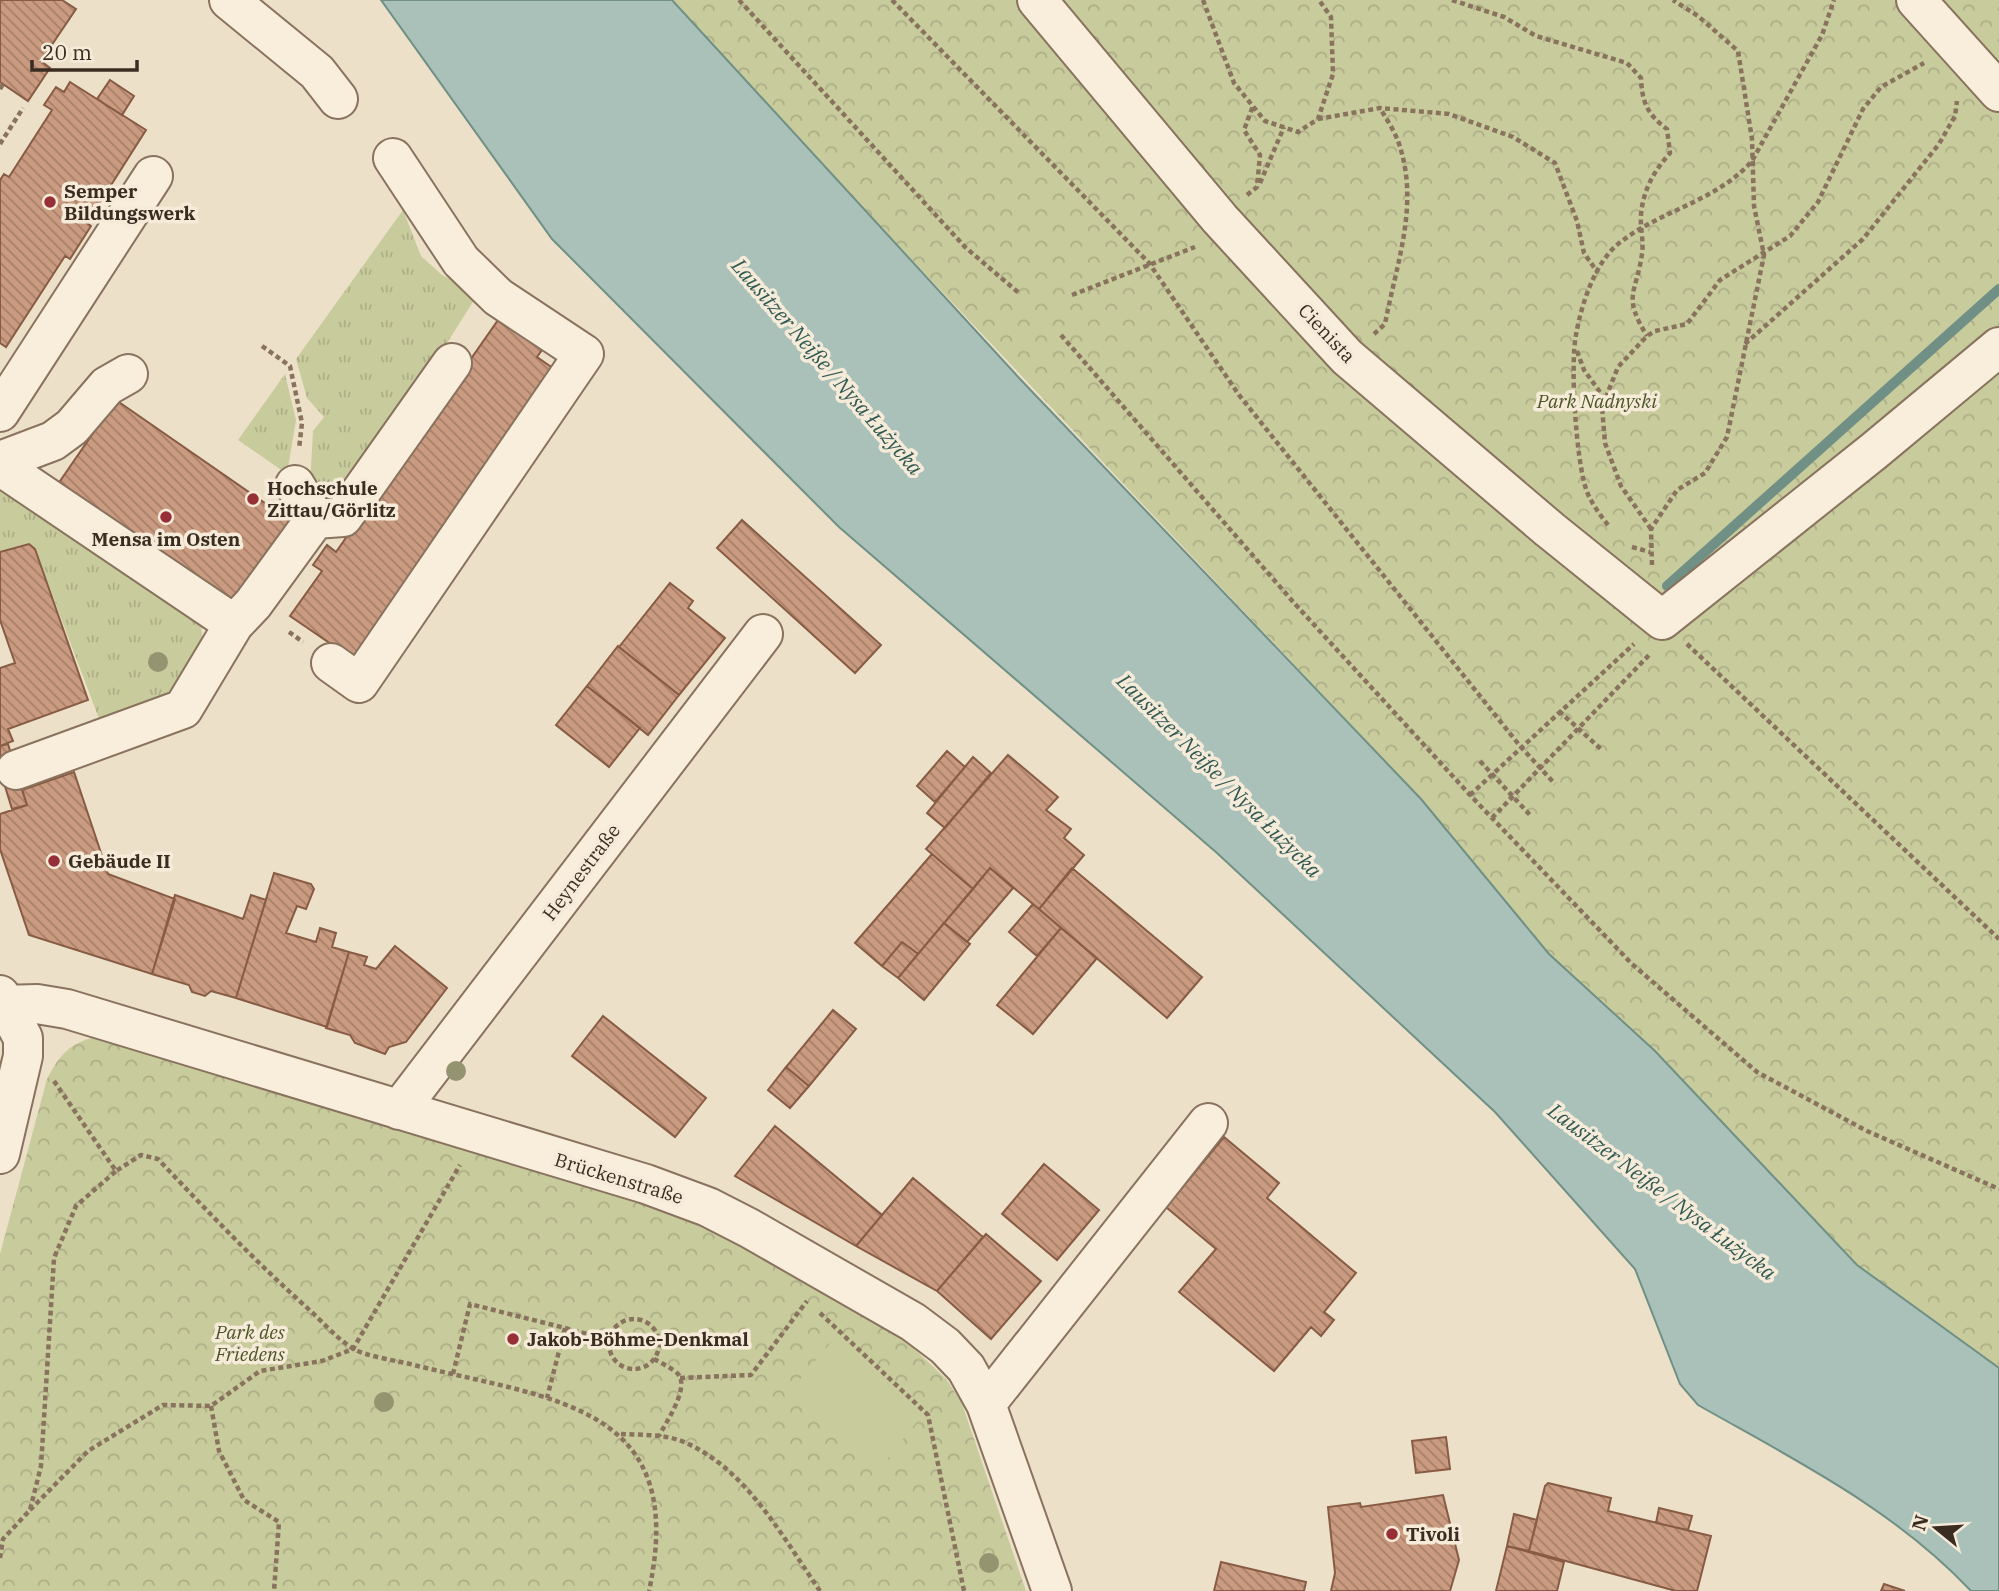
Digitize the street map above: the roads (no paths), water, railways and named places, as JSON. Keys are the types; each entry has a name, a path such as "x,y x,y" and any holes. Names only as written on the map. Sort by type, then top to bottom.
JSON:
{"street":[{"path":"229,0 317,72 338,99"},
{"name":"Cienista","path":"1037,0 1227,225 1347,357 1669,630 1999,347"},
{"path":"1916,0 1999,92"},
{"path":"331,663 359,683 584,354 498,297 460,261 393,158"},
{"path":"0,412 153,176"},
{"path":"6,774 183,709 234,624 253,604 315,519 343,517 452,363"},
{"path":"0,464 53,441 72,427 107,386 128,374"},
{"path":"0,464 234,624"},
{"path":"295,485 315,519"},
{"name":"Heynestraße","path":"399,1110 763,634"},
{"path":"0,1154 23,1056 23,1038 2,1001"},
{"name":"Brückenstraße","path":"2,1001 67,1009 646,1184 718,1212 913,1322 945,1346 966,1368 986,1404 1052,1591"},
{"path":"986,1404 1208,1123"}],"water":[{"name":"Lausitzer Neiße / Nysa Łużycka","path":"381,0 672,0 1020,379 1421,799 1549,954 1655,1051 1857,1265 1999,1368 1999,1591 1971,1591 1909,1535 1876,1511 1807,1466 1698,1405 1680,1384 1635,1269 1495,1112 1217,853 839,527 552,239"}],"waterway":[{"path":"1667,586 1999,289"}],"place":[{"name":"Semper Bildungswerk","path":"50,202"},
{"name":"Hochschule Zittau/Görlitz","path":"253,499"},
{"name":"Mensa im Osten","path":"166,517"},
{"name":"Gebäude II","path":"54,861"},
{"name":"Jakob-Böhme-Denkmal","path":"513,1339"},
{"name":"Tivoli","path":"1392,1534"}],"park label":[{"name":"Park Nadnyski","path":"1597,401"},
{"name":"Park des Friedens","path":"250,1343"}]}
